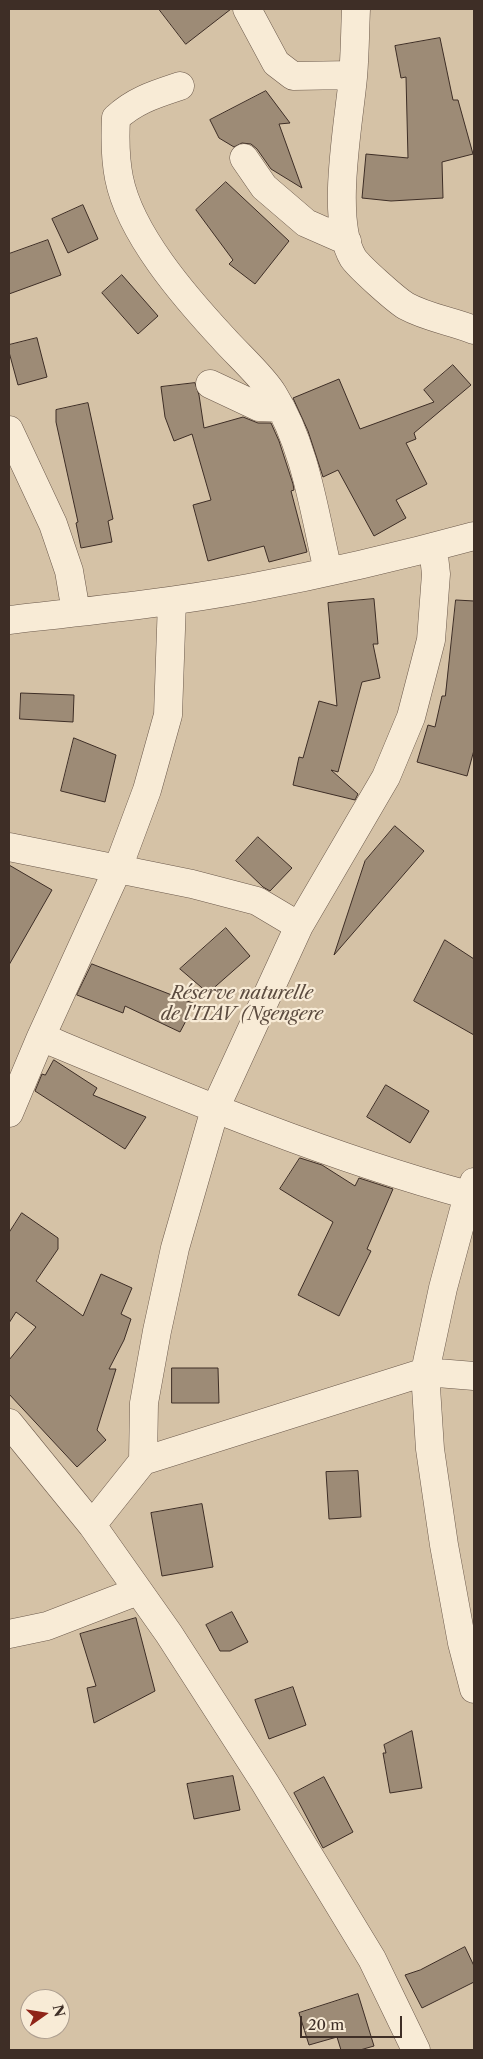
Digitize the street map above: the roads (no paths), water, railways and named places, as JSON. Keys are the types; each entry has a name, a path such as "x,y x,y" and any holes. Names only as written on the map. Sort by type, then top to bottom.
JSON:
{"street":[{"path":"247,9 276,62 293,76 353,75"},
{"path":"356,9 353,75 341,205 344,230 353,258 381,286 405,305 428,316 474,330"},
{"path":"180,86 146,97 129,106 116,118 114,147 119,180 132,218 156,256 200,313 273,393 289,422 304,466 328,571"},
{"path":"244,158 264,187 306,223 347,241"},
{"path":"210,384 259,407 281,408"},
{"path":"9,430 17,467 56,534 69,570 76,612"},
{"path":"9,620 172,601 250,588 474,536"},
{"path":"143,1461 144,1403 157,1331 174,1248 215,1109 299,926 386,777 411,717 431,640 436,574 433,547"},
{"path":"9,1113 41,1036 118,868 147,790 168,715 172,601"},
{"path":"9,847 192,884 257,902 299,926"},
{"path":"41,1036 215,1109 411,1179 471,1188 443,1288 425,1372 430,1449 444,1546 462,1643 474,1689"},
{"path":"92,1525 143,1461 425,1372 474,1376"},
{"path":"9,1423 92,1525 168,1634 265,1783 372,1959 416,2050"},
{"path":"9,1634 47,1626 138,1591"}],"park label":[{"name":"Réserve naturelle de l'ITAV (Ngengere","path":"242,1004"}]}
